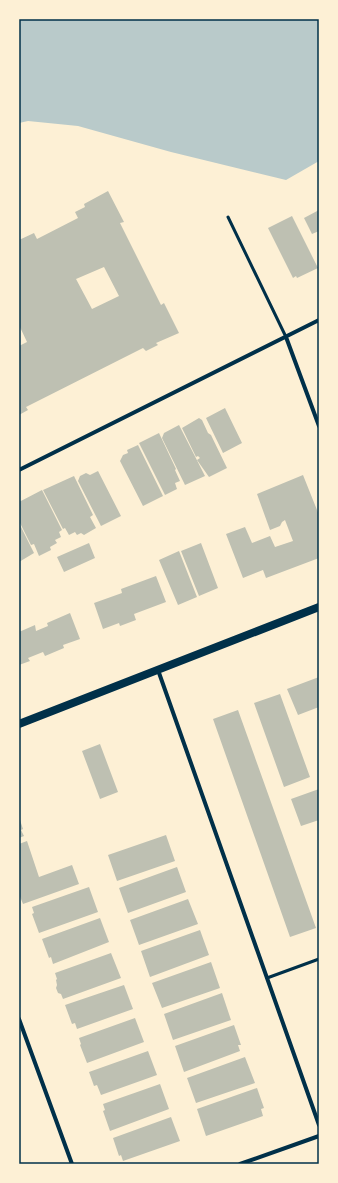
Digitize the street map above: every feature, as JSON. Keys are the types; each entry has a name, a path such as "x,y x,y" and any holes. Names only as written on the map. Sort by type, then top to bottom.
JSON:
{"main road":[{"path":"19,724 319,607"}],"street":[{"path":"19,470 319,320"},
{"path":"286,336 319,426"},
{"path":"158,670 319,1125"},
{"path":"19,1019 72,1164"},
{"path":"240,1164 319,1136"}],"lane":[{"path":"228,217 286,336"},
{"path":"267,978 319,959"}],"shaded area":[{"path":"19,19 319,19 319,161 286,180 171,152 78,126 28,121 19,123"}],"building":[{"path":"108,191 124,222 120,223 161,305 164,303 179,333 156,343 158,345 146,351 143,348 26,407 28,410 19,415 19,346 27,342 19,325 19,240 34,233 37,239 78,218 75,212 85,207 84,204","holes":["104,267 119,296 92,309 76,279"]},
{"path":"319,210 319,231 312,234 304,218"},
{"path":"292,216 318,268 297,278 296,276 293,278 268,228"},
{"path":"225,408 242,443 223,453 206,418"},
{"path":"199,418 202,420 208,433 211,435 227,468 209,477 197,460 200,458 198,456 196,457 182,428"},
{"path":"179,425 205,476 185,485 162,438 164,433"},
{"path":"159,433 180,481 175,483 177,489 165,495 139,443"},
{"path":"138,445 163,496 143,506 120,461 123,455 128,453 127,450"},
{"path":"98,471 121,516 101,526 78,481 80,476 86,473 90,475"},
{"path":"303,475 319,515 319,558 266,578 263,570 243,578 226,534 245,527 252,543 270,536 275,547 293,541 285,520 280,526 270,530 257,494"},
{"path":"74,476 93,515 90,517 96,528 84,535 81,533 77,535 75,532 69,535 65,528 63,529 43,490"},
{"path":"42,490 62,530 59,532 61,537 55,540 57,543 50,547 51,550 39,556 34,544 31,545 19,521 19,502"},
{"path":"19,523 34,553 19,562"},
{"path":"89,543 95,558 64,572 57,557"},
{"path":"201,543 218,588 199,596 181,551"},
{"path":"179,551 197,597 178,605 159,560"},
{"path":"156,576 166,602 134,614 136,620 120,626 119,623 103,629 94,603 122,593 121,589"},
{"path":"70,613 80,639 63,645 64,648 45,656 43,652 28,658 30,661 19,665 19,632 35,625 36,631 48,626 47,623"},
{"path":"319,677 319,707 298,715 287,689"},
{"path":"280,694 310,777 284,787 254,703"},
{"path":"238,710 316,928 290,937 213,719"},
{"path":"100,744 118,792 100,799 82,751"},
{"path":"319,789 319,820 301,826 291,799"},
{"path":"19,817 23,829 21,830 24,836 19,838"},
{"path":"166,835 175,861 117,881 108,855"},
{"path":"27,841 39,877 72,865 79,884 23,904 19,894 19,844"},
{"path":"177,867 186,892 128,913 119,888"},
{"path":"89,887 98,912 39,933 32,914 34,913 32,907"},
{"path":"188,899 198,924 139,945 130,920"},
{"path":"100,918 109,942 53,964 51,957 49,958 42,939"},
{"path":"200,930 209,955 150,977 141,951"},
{"path":"111,953 121,978 63,999 56,988 57,979 55,973"},
{"path":"211,962 220,988 162,1008 152,983"},
{"path":"124,985 133,1009 77,1029 75,1023 72,1024 65,1005"},
{"path":"222,993 231,1020 173,1040 164,1014"},
{"path":"135,1018 144,1042 87,1063 79,1038"},
{"path":"234,1025 241,1045 238,1045 240,1051 184,1072 175,1046"},
{"path":"148,1051 157,1075 101,1095 97,1085 94,1086 89,1072"},
{"path":"245,1057 255,1083 196,1103 187,1078"},
{"path":"160,1084 169,1109 110,1131 103,1111 105,1110 103,1104"},
{"path":"257,1088 264,1108 261,1109 263,1116 206,1136 197,1109"},
{"path":"171,1117 180,1141 123,1161 121,1155 119,1156 113,1138"}]}
